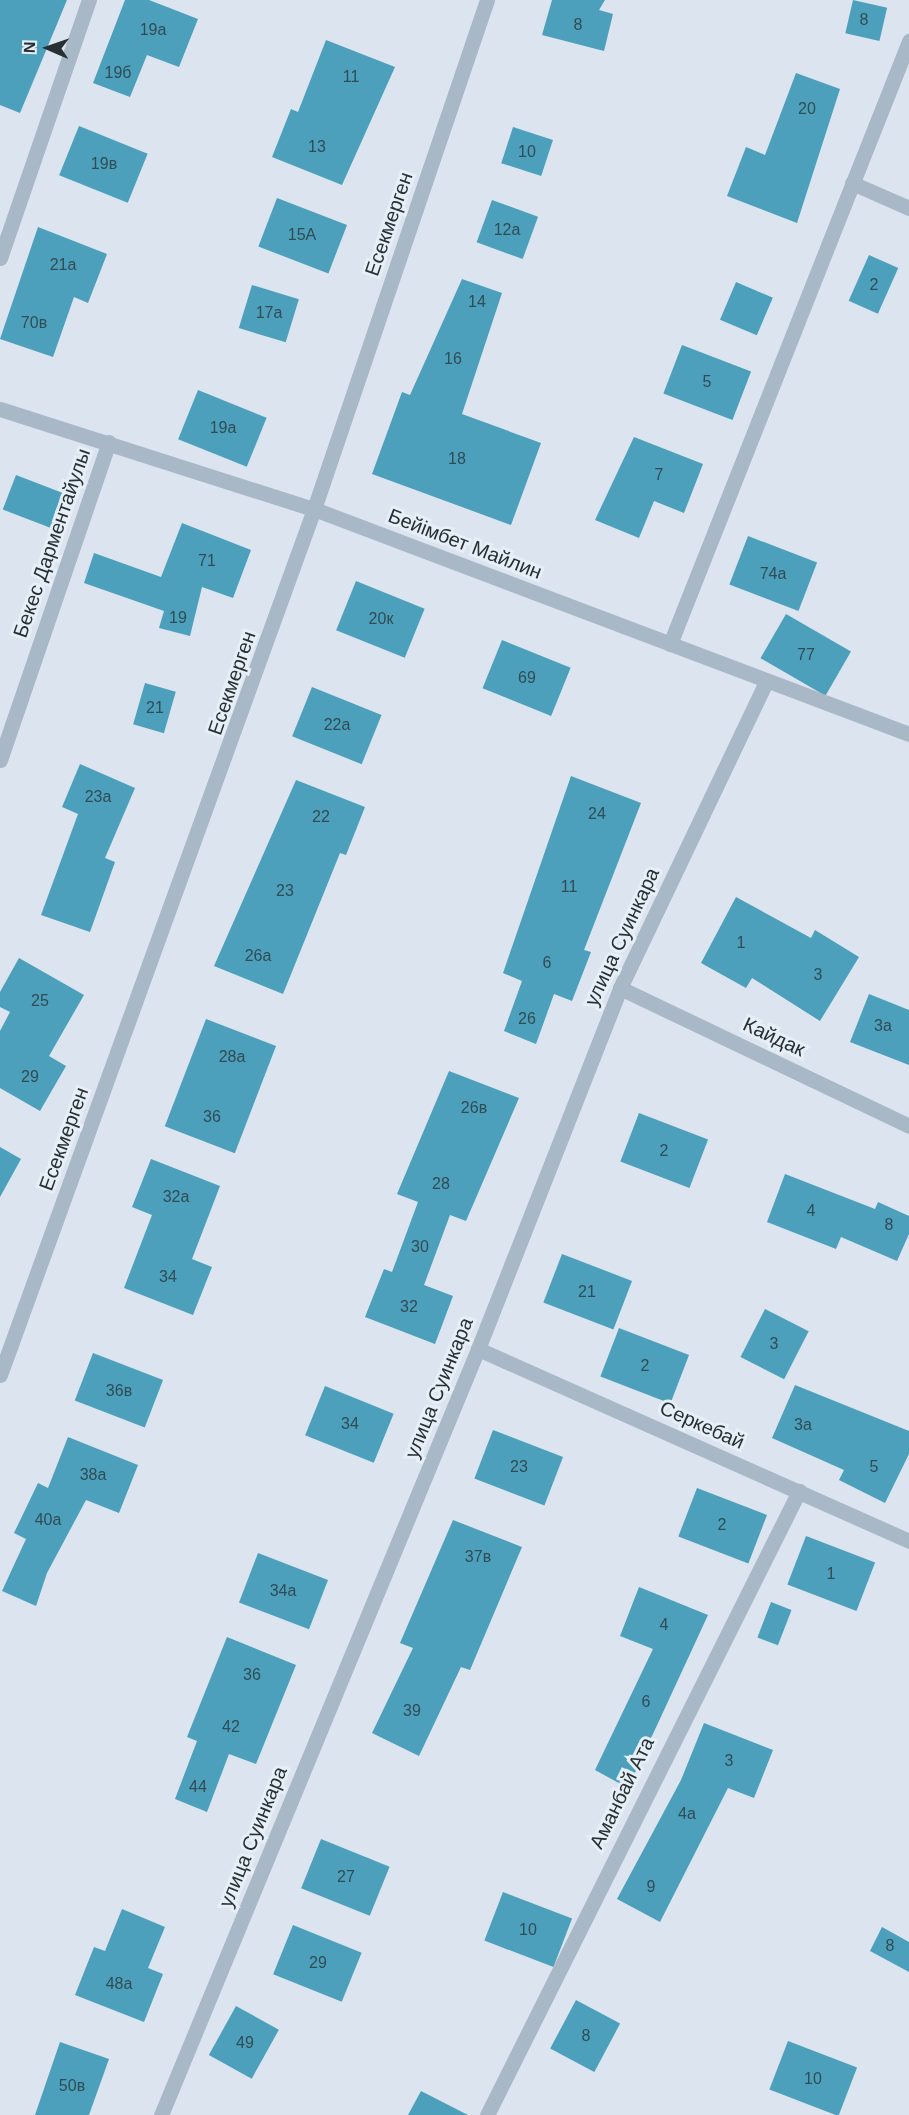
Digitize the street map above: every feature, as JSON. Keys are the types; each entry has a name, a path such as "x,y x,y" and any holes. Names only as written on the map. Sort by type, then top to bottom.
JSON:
{"street":[{"path":"0,258 88,0"},
{"name":"Eсекмерген","path":"0,1375 314,509 487,0"},
{"path":"670,645 909,41"},
{"path":"852,183 909,208"},
{"name":"Бейімбет Майлин","path":"0,409 314,509 766,682 909,734"},
{"name":"Бекес Дарментайулы","path":"0,760 109,442"},
{"name":"улица Суинкара","path":"161,2115 478,1350 620,988 766,682"},
{"name":"Кайдак","path":"620,988 909,1126"},
{"name":"Серкебай","path":"478,1350 909,1540"},
{"name":"Аманбай Ата","path":"487,2115 799,1491"}],"building":[{"path":"0,0 67,0 20,113 0,105"},
{"path":"125,0 149,0 198,19 179,67 147,55 130,97 93,83"},
{"path":"552,0 605,0 599,10 613,14 604,51 542,35"},
{"path":"853,0 887,8 879,41 845,33"},
{"path":"326,40 395,67 342,185 272,157 291,109 298,112"},
{"path":"796,73 840,89 797,223 727,196 746,147 765,155"},
{"path":"79,126 148,154 128,203 59,175"},
{"path":"513,127 553,140 541,176 501,163"},
{"path":"277,198 347,225 328,273 258,247"},
{"path":"492,200 538,217 523,259 477,242"},
{"path":"38,227 107,254 88,303 74,297 53,357 0,339"},
{"path":"869,255 898,268 878,314 849,301"},
{"path":"462,279 502,293 462,414 541,443 511,525 372,474 402,392 410,395"},
{"path":"736,282 773,298 757,335 720,320"},
{"path":"252,285 299,299 286,342 239,328"},
{"path":"682,345 751,372 732,420 663,394"},
{"path":"198,390 267,418 247,467 178,439"},
{"path":"634,437 703,464 684,513 654,501 639,538 595,520"},
{"path":"16,475 67,495 54,529 3,510"},
{"path":"182,523 251,550 233,598 202,587 190,636 159,628 164,611 84,583 94,553 161,577"},
{"path":"748,536 817,563 798,611 729,585"},
{"path":"356,581 425,609 405,658 336,630"},
{"path":"786,614 851,652 825,696 760,658"},
{"path":"502,640 571,668 551,716 483,688"},
{"path":"145,683 176,692 164,733 133,724"},
{"path":"312,687 382,715 362,764 292,736"},
{"path":"80,764 135,788 105,858 115,862 90,932 41,915 78,814 62,807"},
{"path":"571,776 641,803 584,950 591,952 572,1001 554,994 536,1044 504,1031 522,981 503,973"},
{"path":"296,780 365,807 346,855 340,853 283,994 214,966"},
{"path":"736,897 811,938 815,930 859,957 820,1021 752,978 746,988 701,963"},
{"path":"19,958 84,995 49,1056 66,1066 40,1111 0,1088 0,1031 10,1012 0,1007 0,992"},
{"path":"869,994 909,1010 909,1065 850,1042"},
{"path":"206,1019 276,1046 235,1153 165,1126"},
{"path":"449,1071 519,1098 466,1221 450,1215 424,1285 453,1296 435,1344 365,1317 384,1269 392,1272 418,1202 397,1194"},
{"path":"639,1113 708,1140 689,1188 620,1162"},
{"path":"0,1147 21,1159 0,1197"},
{"path":"151,1159 220,1186 192,1259 212,1267 193,1315 124,1288 152,1215 132,1207"},
{"path":"785,1174 875,1209 878,1202 909,1216 909,1234 897,1261 841,1237 836,1249 767,1222"},
{"path":"562,1254 632,1281 613,1329 543,1303"},
{"path":"765,1309 809,1331 784,1379 740,1357"},
{"path":"619,1328 689,1355 670,1403 600,1377"},
{"path":"93,1353 163,1380 145,1427 75,1401"},
{"path":"795,1385 909,1431 909,1454 885,1503 839,1480 844,1470 772,1438"},
{"path":"325,1386 394,1414 374,1463 305,1435"},
{"path":"493,1430 563,1457 544,1505 474,1479"},
{"path":"68,1437 138,1465 119,1513 86,1500 47,1573 36,1606 2,1591 26,1539 14,1533 38,1483 48,1488"},
{"path":"697,1488 767,1515 748,1563 678,1537"},
{"path":"453,1520 522,1547 470,1670 461,1667 419,1756 372,1733 413,1648 400,1643"},
{"path":"806,1536 875,1563 856,1611 787,1585"},
{"path":"258,1553 328,1580 309,1629 239,1602"},
{"path":"639,1587 708,1615 628,1788 595,1770 653,1649 620,1636"},
{"path":"771,1602 792,1610 778,1645 757,1637"},
{"path":"227,1637 296,1665 256,1764 229,1754 207,1812 175,1799 197,1741 187,1737"},
{"path":"704,1723 773,1750 754,1798 728,1788 660,1922 617,1899 681,1780"},
{"path":"321,1839 390,1867 370,1916 301,1888"},
{"path":"503,1892 572,1919 553,1967 484,1941"},
{"path":"122,1909 165,1927 148,1968 163,1974 144,2022 75,1995 94,1947 105,1951"},
{"path":"293,1925 362,1953 342,2002 273,1974"},
{"path":"882,1927 909,1942 909,1972 870,1951"},
{"path":"576,2000 620,2023 594,2072 550,2049"},
{"path":"236,2006 279,2030 252,2079 209,2055"},
{"path":"788,2041 857,2068 839,2115 769,2090"},
{"path":"60,2042 109,2059 89,2115 35,2115"},
{"path":"421,2091 468,2115 408,2115"}]}
